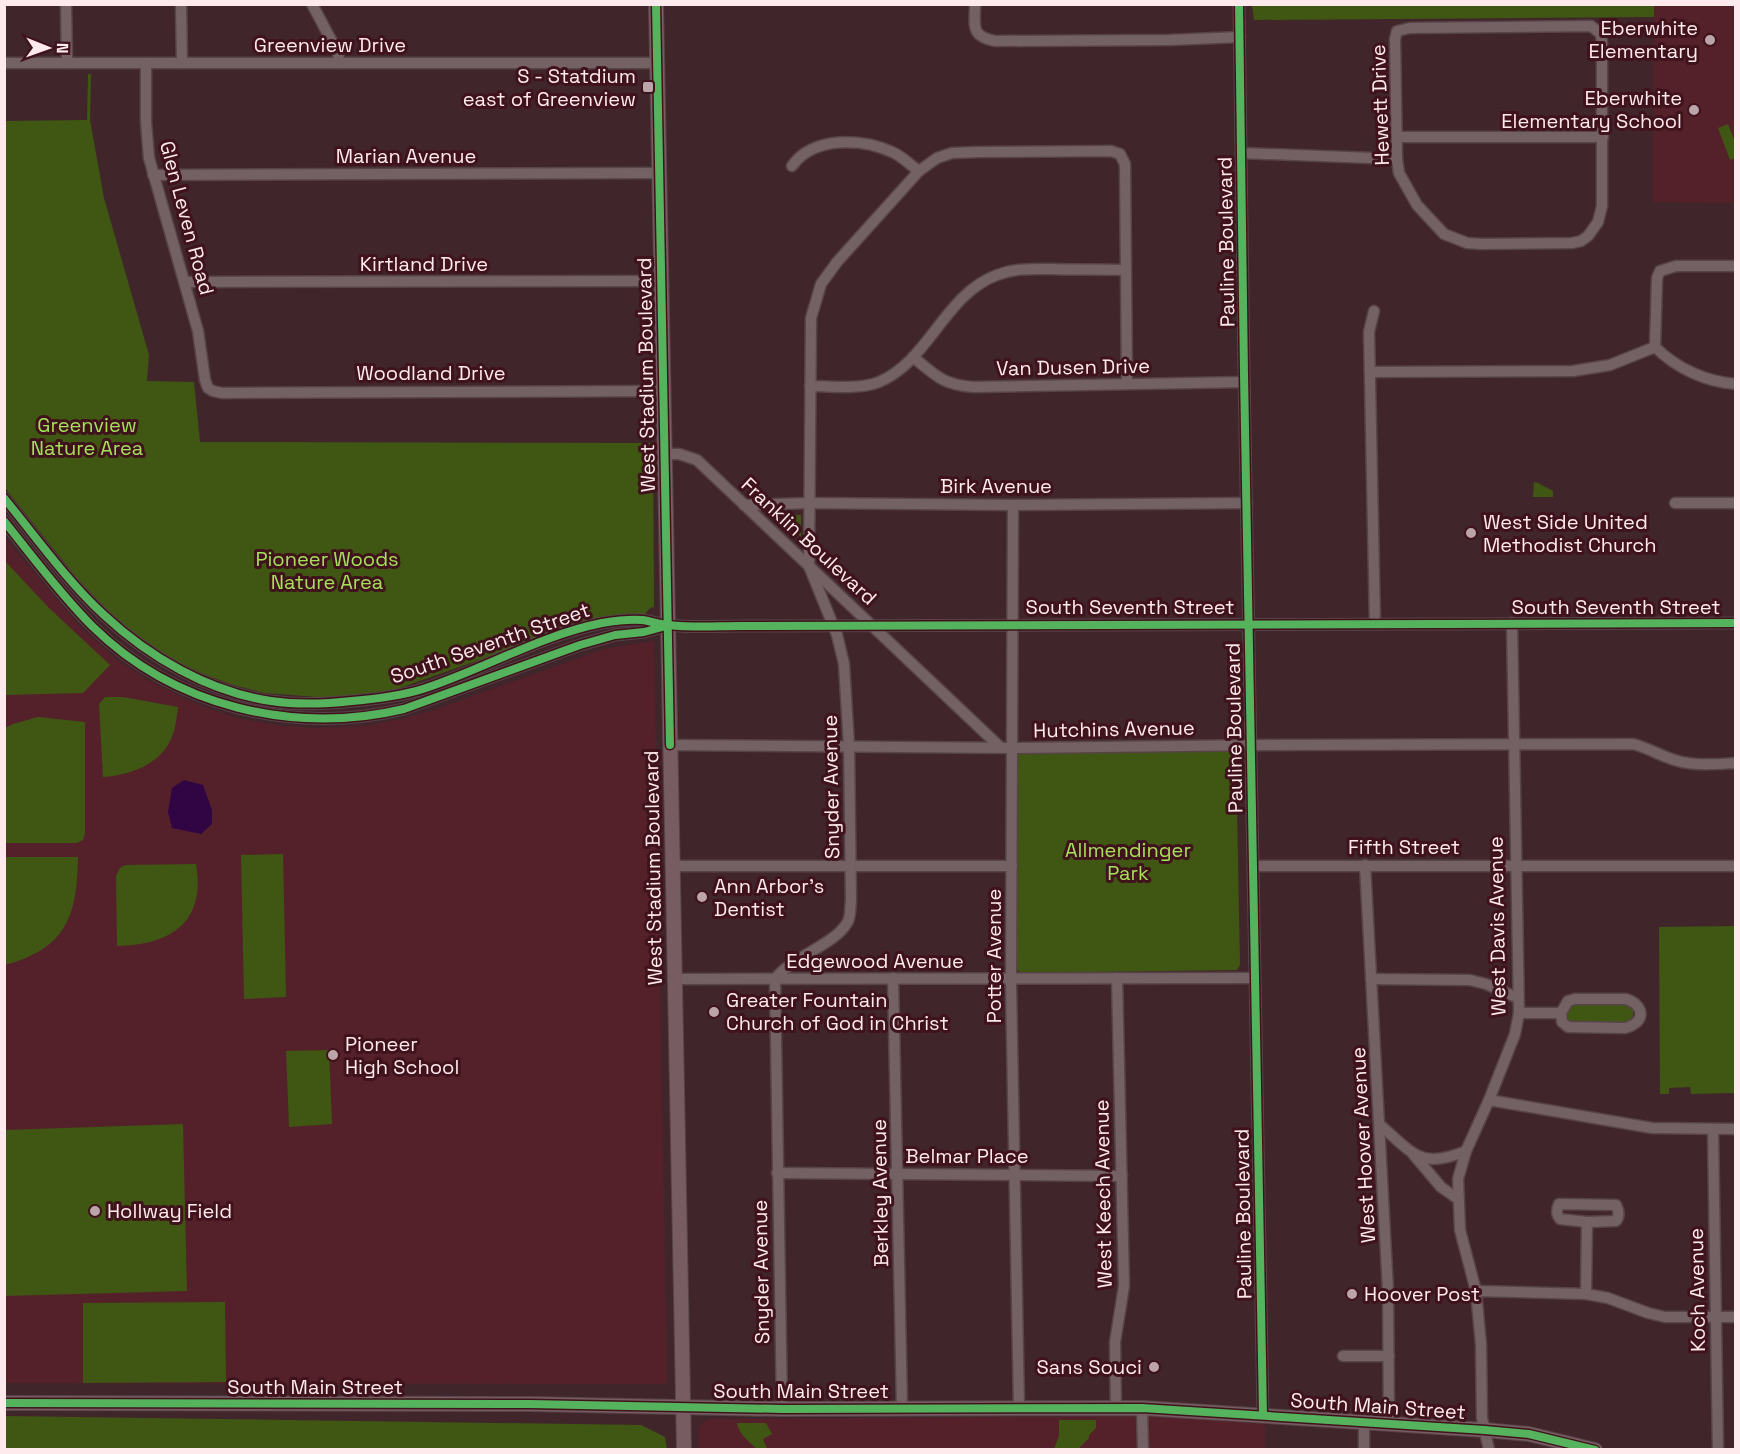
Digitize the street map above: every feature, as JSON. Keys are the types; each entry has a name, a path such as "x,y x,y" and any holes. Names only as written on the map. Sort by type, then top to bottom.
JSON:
{"main road":[{"name":"West Stadium Boulevard","path":"656,4 684,1449"},
{"name":"South Main Street","path":"4,1403 530,1404 782,1409 1142,1408 1485,1430 1537,1436 1595,1449"}],"street":[{"path":"66,4 67,63"},
{"path":"182,4 182,63"},
{"path":"312,4 338,53 339,63"},
{"path":"975,4 975,30 983,39 995,41 1169,40 1240,37"},
{"name":"Pauline Boulevard","path":"1239,4 1263,1414"},
{"name":"Hewett Drive","path":"1591,26 1602,33 1603,137 1602,206 1598,222 1588,236 1581,241 1467,243 1444,234 1417,205 1399,173 1395,39 1397,31 1403,28 1591,26"},
{"name":"Greenview Drive","path":"4,63 657,63"},
{"name":"Glen Leven Road","path":"146,63 147,142 153,175 186,282 198,331 205,380"},
{"path":"1397,137 1603,137"},
{"path":"792,166 797,158 808,151 845,142 870,143 894,152 919,171"},
{"name":"Snyder Avenue","path":"782,1409 775,979 782,970 833,938 848,922 851,900 849,746 844,664 833,625 809,566 811,318 820,284 919,171 937,158 952,153 1111,152 1120,154 1125,164 1125,270"},
{"path":"1242,153 1397,159"},
{"name":"Marian Avenue","path":"153,175 658,173"},
{"path":"1736,266 1676,266 1660,271 1657,278 1655,347 1666,358 1708,380 1736,384"},
{"path":"810,386 860,386 878,382 897,371 913,357 962,299 977,285 995,275 1018,269 1125,270 1127,383"},
{"name":"Kirtland Drive","path":"186,282 661,281"},
{"path":"1374,310 1369,332 1375,624"},
{"path":"1370,372 1573,371 1610,365 1655,347"},
{"name":"Van Dusen Drive","path":"913,357 943,381 955,386 1244,382"},
{"name":"Woodland Drive","path":"205,380 208,388 222,393 664,391"},
{"name":"Franklin Boulevard","path":"664,454 679,454 697,460 1000,747"},
{"name":"South Seventh Street","path":"4,498 90,601 131,638 168,663 196,677 240,693 270,700 321,704 397,696 424,689 525,649 601,623 642,620 668,625 873,626 1736,623"},
{"name":"Birk Avenue","path":"744,505 1247,503"},
{"path":"1675,503 1736,503"},
{"name":"Potter Avenue","path":"1013,505 1012,978 1019,1407"},
{"name":"South Seventh Street","path":"4,521 73,606 93,627 123,652 156,674 195,694 223,705 270,716 297,719 388,713 580,645 615,635 644,632 668,625"},
{"name":"West Davis Avenue","path":"1489,1449 1482,1418 1481,1345 1476,1291 1460,1230 1458,1179 1466,1151 1515,1034 1519,1013 1512,623"},
{"name":"Hutchins Avenue","path":"670,745 1013,748 1633,744 1646,747 1676,761 1736,764"},
{"name":"West Hoover Avenue","path":"1365,865 1388,1290 1389,1424"},
{"path":"672,867 1012,866"},
{"name":"Fifth Street","path":"1253,866 1736,866"},
{"name":"Berkley Avenue","path":"893,978 902,1407"},
{"name":"West Keech Avenue","path":"1116,1408 1115,1342 1124,1286 1117,978"},
{"name":"Edgewood Avenue","path":"674,979 1255,978"},
{"path":"1371,979 1470,980 1486,984 1518,998"},
{"path":"1575,999 1626,999 1639,1006 1641,1013 1638,1022 1633,1026 1605,1028 1568,1027 1563,1022 1561,1013 1568,1001 1575,999"},
{"path":"1519,1013 1561,1013"},
{"path":"1489,1100 1652,1128 1736,1129"},
{"path":"1380,1125 1413,1154 1441,1187 1458,1199"},
{"name":"Koch Avenue","path":"1713,1129 1718,1449"},
{"path":"1413,1154 1442,1160 1466,1151"},
{"name":"Belmar Place","path":"777,1173 1122,1176"},
{"path":"1559,1204 1608,1204 1616,1205 1619,1210 1616,1221 1587,1222 1560,1219 1557,1216 1559,1204"},
{"path":"1586,1294 1587,1222"},
{"path":"1476,1291 1586,1294 1665,1317 1736,1317"},
{"path":"1343,1356 1389,1356"},
{"path":"1142,1408 1143,1449"},
{"path":"1364,1422 1364,1449"}],"shaded area":[{"name":"Eberwhite Elementary School","path":"1654,5 1735,5 1735,203 1653,202"},
{"name":"Pioneer High School","path":"4,537 81,628 116,659 149,681 204,707 241,719 281,726 318,728 365,726 401,719 431,711 604,649 654,641 667,1381 664,1384 5,1383"},
{"path":"184,780 203,785 212,810 212,824 201,834 172,828 168,812 172,788"},
{"path":"1158,1416 1265,1424 1265,1450 699,1450 699,1428 703,1422 711,1419"}],"green space":[{"path":"1252,5 1654,5 1654,17 1254,20"},
{"name":"Pioneer Woods Nature Area","path":"88,74 91,74 90,120 104,198 149,355 147,381 194,382 200,442 653,443 654,607 645,614 611,616 553,634 394,690 329,698 265,693 233,685 173,660 120,623 76,577 5,488 4,121 87,120"},
{"path":"1728,124 1735,142 1735,158 1730,160 1718,128"},
{"path":"1534,482 1553,491 1553,497 1533,497"},
{"path":"777,515 801,515 801,537"},
{"path":"4,560 49,608 110,665 83,693 5,695"},
{"path":"105,697 123,697 178,707 170,742 155,759 136,770 103,777 99,704"},
{"path":"38,717 85,722 85,833 83,840 77,843 5,843 5,728"},
{"name":"Allmendinger Park","path":"1231,751 1236,757 1240,965 1237,970 1021,973 1016,968 1018,754 1020,752"},
{"path":"283,854 286,997 244,999 241,855"},
{"path":"5,857 78,857 75,897 64,927 55,939 42,949 26,958 5,965"},
{"path":"196,864 198,884 195,902 189,916 180,927 153,941 117,946 116,876 120,868 125,865"},
{"path":"1735,926 1735,1093 1691,1094 1690,1087 1669,1088 1669,1094 1660,1094 1659,927"},
{"path":"1574,1004 1624,1004 1633,1009 1633,1019 1626,1023 1572,1022 1568,1020 1566,1014 1568,1007"},
{"path":"329,1050 332,1124 289,1127 286,1051"},
{"name":"Hollway Field","path":"183,1124 187,1291 5,1296 5,1130"},
{"path":"225,1302 226,1382 83,1383 83,1303"},
{"path":"5,1416 641,1425 665,1437 667,1449 5,1449"},
{"path":"1059,1420 1096,1420 1096,1428 1078,1449 1054,1449 1059,1436"},
{"path":"737,1423 766,1423 772,1434 763,1439 767,1449 757,1449 742,1434"}],"cycle path":[{"path":"656,4 670,745"},
{"path":"1239,4 1263,1415"},
{"path":"4,498 77,588 104,615 140,645 181,670 225,690 271,701 291,703 342,702 388,697 414,691 557,636 602,623 627,620 696,627 1736,623"},
{"path":"4,521 80,614 124,654 160,677 198,695 237,708 279,716 320,718 362,716 404,709 580,645 615,635 644,632 666,626"},
{"path":"4,1403 530,1404 782,1409 1142,1408 1529,1434 1595,1450"}],"place":[{"name":"Eberwhite Elementary","path":"1710,40"},
{"name":"S - Statdium east of Greenview","path":"648,87"},
{"name":"Eberwhite Elementary School","path":"1694,110"},
{"name":"West Side United Methodist Church","path":"1471,533"},
{"name":"Ann Arbor's Dentist","path":"702,897"},
{"name":"Greater Fountain Church of God in Christ","path":"714,1012"},
{"name":"Pioneer High School","path":"333,1055"},
{"name":"Hollway Field","path":"95,1211"},
{"name":"Hoover Post","path":"1352,1294"},
{"name":"Sans Souci","path":"1154,1367"}],"park label":[{"name":"Greenview Nature Area","path":"87,436"}]}
